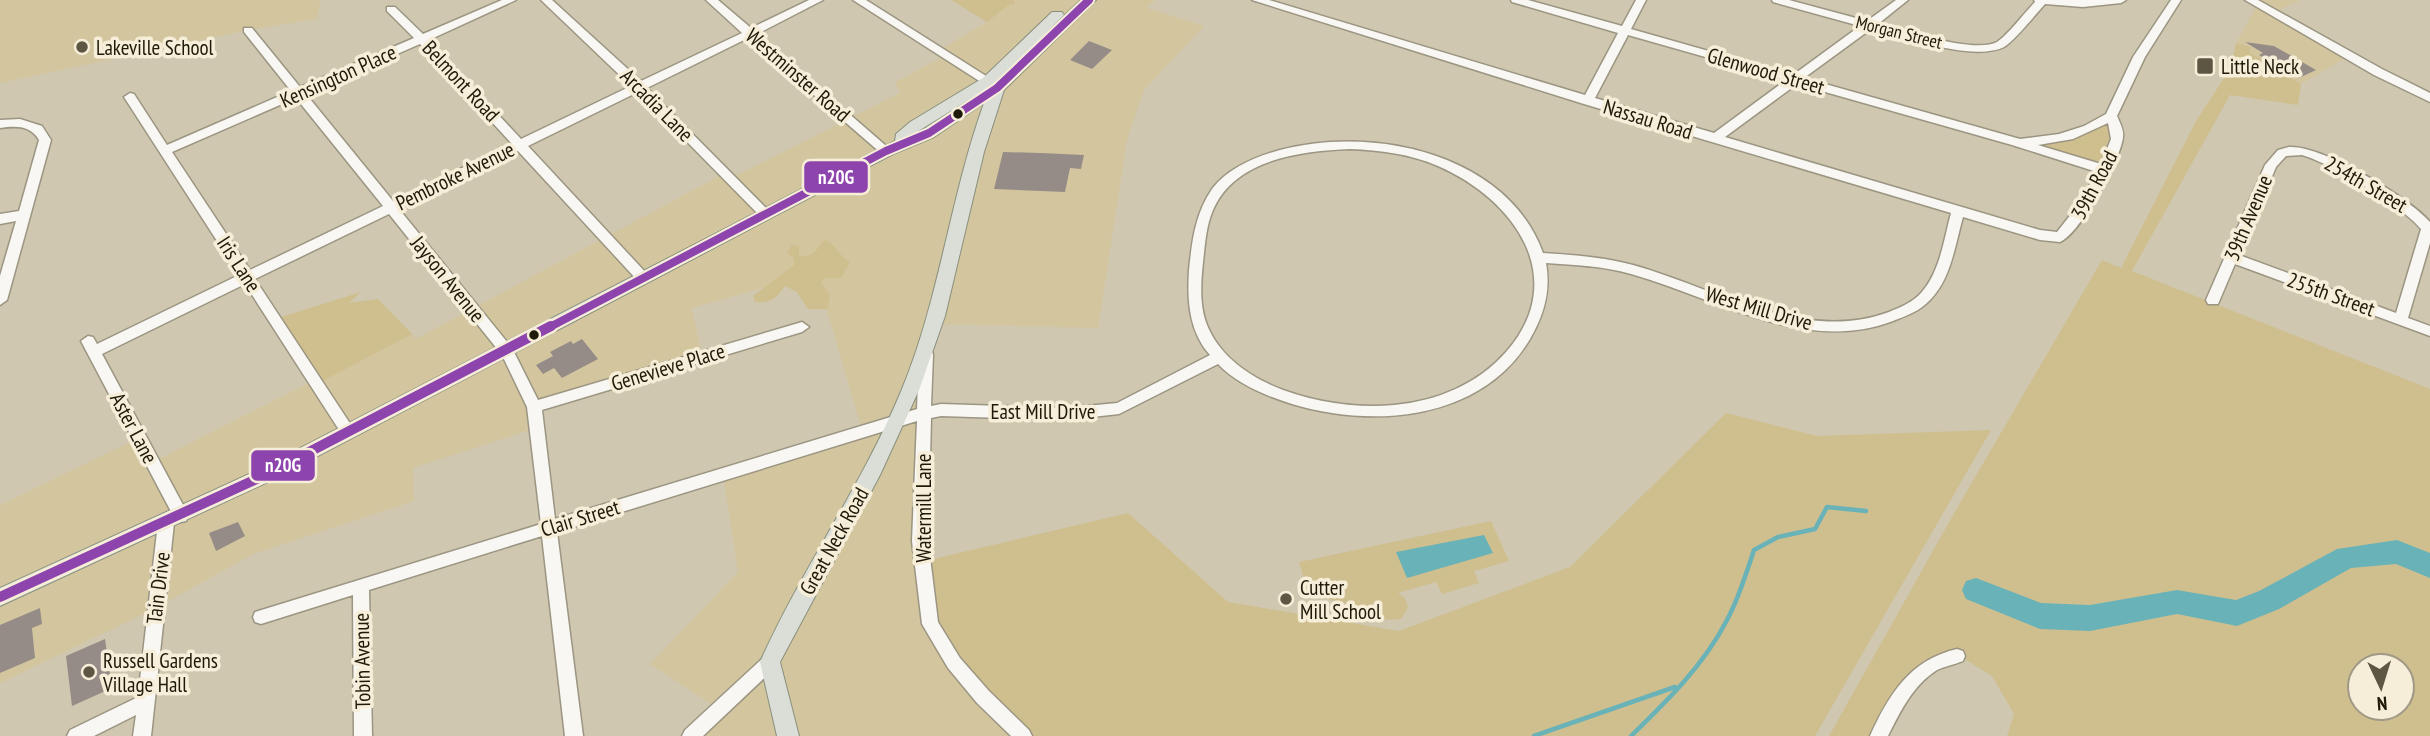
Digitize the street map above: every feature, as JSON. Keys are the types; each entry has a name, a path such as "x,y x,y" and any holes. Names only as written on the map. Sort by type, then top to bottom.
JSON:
{"main road":[{"path":"886,151 915,126 993,84 1072,0"},
{"path":"929,132 993,84 1089,0"},
{"name":"Great Neck Road","path":"770,662 796,608 888,443 926,349 942,295 993,84"},
{"path":"0,597 174,519 507,352 886,151 929,132 961,122 974,125 981,132"},
{"path":"770,662 788,736"}],"street":[{"name":"Kensington Place","path":"164,151 510,0"},
{"name":"Arcadia Lane","path":"546,0 640,88 765,214"},
{"name":"Westminster Road","path":"711,0 886,151"},
{"name":"Pembroke Avenue","path":"90,347 248,277 818,0"},
{"path":"858,0 993,84"},
{"name":"Nassau Road","path":"1257,0 2040,235"},
{"name":"Glenwood Street","path":"1516,0 2016,142 2102,169"},
{"path":"1588,101 1641,0"},
{"name":"Morgan Street","path":"1777,0 1959,47 1982,49 2001,44 2041,0"},
{"path":"1714,139 1903,0"},
{"path":"2041,0 2083,4 2122,0"},
{"name":"39th Road","path":"2040,235 2060,237 2070,230 2117,141 2117,129 2111,116 2139,57 2176,0"},
{"path":"2250,0 2378,72 2410,87"},
{"path":"2263,0 2430,98"},
{"name":"Belmont Road","path":"391,9 422,39 643,278"},
{"name":"Jayson Avenue","path":"248,30 507,352 534,407 574,736"},
{"name":"Iris Lane","path":"130,97 348,432"},
{"name":"Glenwood Street","path":"2016,142 2071,136 2086,131 2111,116"},
{"path":"0,124 30,124 42,132 45,140 0,300"},
{"path":"1350,145 1398,150 1443,164 1483,186 1520,220 1543,272 1542,303 1525,339 1492,376 1456,396 1426,406 1365,412 1309,404 1275,392 1244,376 1219,357 1199,324 1195,298 1203,221 1208,206 1234,176 1275,156 1303,149 1350,145"},
{"name":"254th Street","path":"2296,151 2313,154 2409,209 2421,218 2428,228 2401,320"},
{"name":"39th Avenue","path":"2213,300 2271,165 2282,153 2296,151"},
{"name":"West Mill Drive","path":"1539,258 1589,261 1630,269 1783,319 1823,326 1859,326 1893,317 1926,296 1937,279 1958,211"},
{"path":"0,219 24,215"},
{"name":"255th Street","path":"2231,257 2430,331"},
{"name":"Genevieve Place","path":"534,407 802,327"},
{"name":"Aster Lane","path":"90,347 174,519"},
{"name":"Great Neck Road","path":"923,413 926,349"},
{"name":"East Mill Drive","path":"898,419 941,410 1065,414 1099,412 1119,408 1146,396 1219,357"},
{"name":"Watermill Lane","path":"923,413 920,541 930,624 936,638 961,672 1023,736"},
{"name":"Clair Street","path":"261,617 898,419"},
{"name":"Tain Drive","path":"142,736 144,703 174,519"},
{"name":"Tobin Avenue","path":"360,586 363,736"},
{"path":"1879,736 1897,702 1927,665 1956,656"},
{"path":"691,736 770,662"},
{"path":"76,736 144,703"}],"shaded area":[{"name":"Lakeville School","path":"0,0 321,0 317,19 248,30 0,83"},
{"path":"951,0 1014,0 1014,5 1010,4 987,22"},
{"path":"1014,0 1155,0 1147,8 1204,26 1144,90 1127,140 1098,328 934,324 920,548 1023,736 691,736 719,709 650,664 738,572 723,474 862,430 816,273 692,308 702,356 534,407 536,428 413,468 414,501 253,554 156,608 0,683 0,505 139,438 153,462 314,380 317,383 412,334 416,339 725,173 731,178 900,93 895,82 947,55 940,50 987,22 1010,3 1014,4"},
{"path":"2260,0 2300,0 2277,11 2353,54 2301,84 2249,52 2251,47 2236,43"},
{"path":"2236,43 2251,47 2249,52 2301,84 2298,105 2230,95 2132,271 2430,389 2430,736 2007,736 2014,714 1992,676 1958,655 1927,665 1879,736 1829,736 1957,508 2102,260 2121,268 2196,121 2230,69"},
{"path":"2111,116 2117,129 2102,169 2016,142 2052,139"},
{"path":"825,240 850,262 841,278 826,278 821,282 830,296 827,309 808,309 797,292 785,286 773,299 755,302 753,296 794,265 794,258 787,254 791,245 799,246 799,255 805,256 815,252"},
{"path":"361,292 349,303 378,299 412,334 317,384 275,319"},
{"path":"1726,413 1817,436 1991,430 1815,736 1023,736 936,638 921,562 1128,513 1228,602 1399,631 1570,567"},
{"path":"1491,521 1509,561 1474,571 1479,583 1442,594 1436,582 1398,593 1405,598 1408,607 1401,619 1386,620 1376,611 1309,594 1299,562"}],"water":[{"path":"1484,535 1493,553 1407,578 1396,552"}],"building":[{"path":"1089,41 1112,50 1092,69 1070,60"},
{"path":"2245,42 2274,46 2316,70 2299,78 2259,55 2263,53"},
{"path":"1003,152 1084,155 1081,169 1070,168 1065,192 994,189"},
{"path":"582,339 598,359 562,378 554,368 543,374 536,365 553,356 550,352 571,341 573,344"},
{"path":"238,522 245,536 216,551 209,533"},
{"path":"40,608 42,624 32,628 35,658 0,673 0,625"},
{"name":"Russell Gardens Village Hall","path":"105,639 112,688 72,706 66,656"}],"waterway":[{"path":"1631,736 1671,696 1718,636 1742,586 1754,550 1778,537 1815,529 1827,507 1866,511"},
{"path":"1976,590 2040,616 2090,618 2177,602 2237,613 2269,600 2347,557 2397,552 2430,566"},
{"path":"1534,736 1675,687"}],"transit line":[{"name":"n20G","path":"0,597 263,476 886,151 929,133 997,88 1089,0"}],"place":[{"name":"Lakeville School","path":"82,47"},
{"name":"Little Neck","path":"2205,66"},
{"name":"Cutter Mill School","path":"1286,599"},
{"name":"Russell Gardens Village Hall","path":"89,672"}]}
